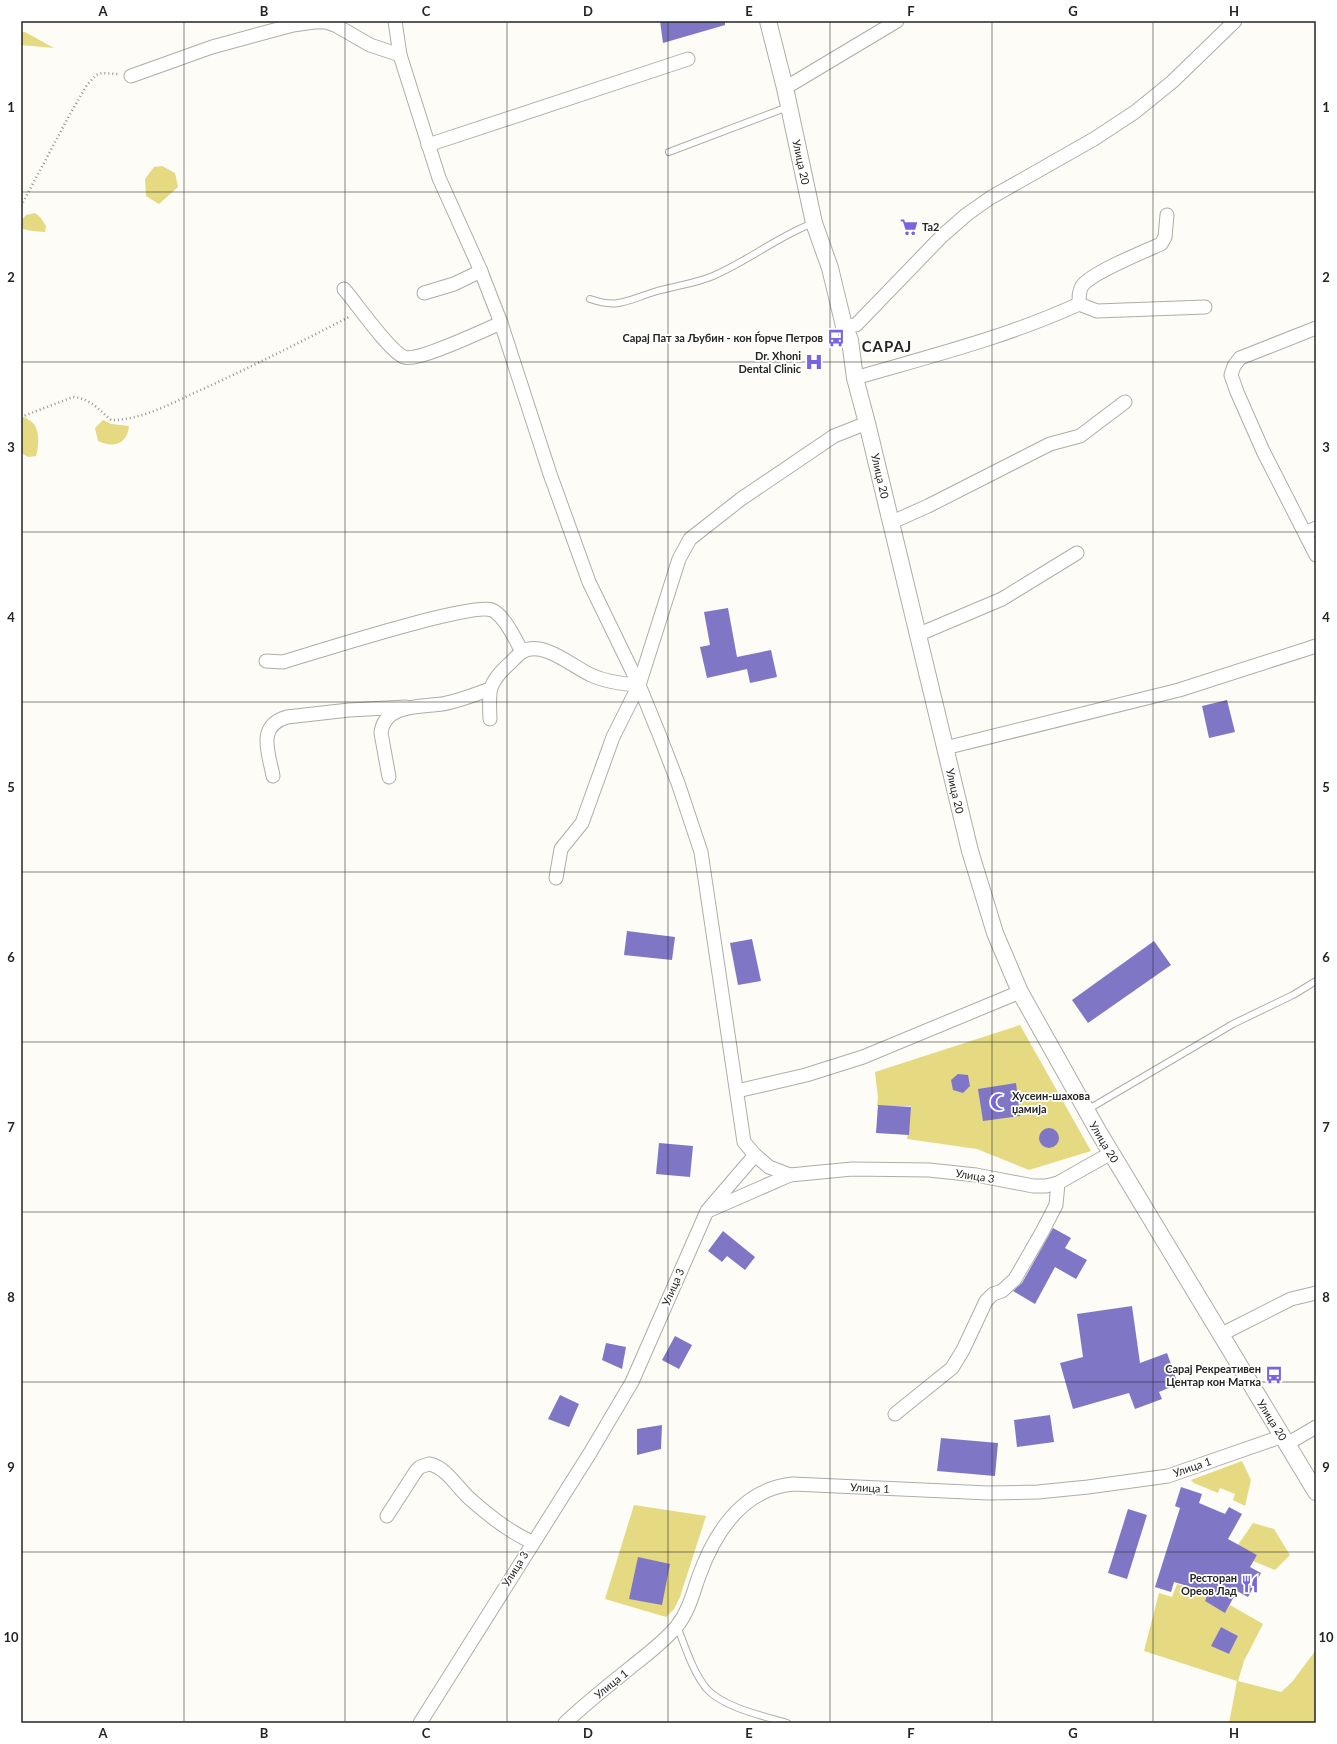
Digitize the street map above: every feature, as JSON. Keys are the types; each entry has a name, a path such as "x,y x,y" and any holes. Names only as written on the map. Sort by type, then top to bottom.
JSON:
{"street":[{"path":"395,21 400,55 439,178 481,271 501,323 550,474 589,582 638,686 678,783 701,852 744,1142 755,1155 769,1167 790,1175"},
{"name":"Улица 20","path":"768,21 790,107 814,223 830,268 844,326 850,340 855,378 970,851 995,933 1020,992 1086,1111 1316,1492"},
{"path":"785,88 897,21"},
{"path":"844,326 856,324 884,298 942,236 966,215 990,198 1094,139 1135,112 1172,82 1235,21"},
{"path":"131,76 212,47 272,30 314,22 326,22 337,26 370,45 400,55"},
{"path":"428,145 688,59"},
{"path":"1079,304 1079,294 1083,285 1089,280 1121,262 1161,244 1166,237 1167,215"},
{"path":"424,293 454,284 481,271"},
{"path":"344,289 391,348 406,358 421,357 501,323"},
{"path":"855,378 977,343 1044,320 1079,304 1097,310 1205,307"},
{"path":"1316,328 1240,358 1234,366 1232,375 1264,451 1310,531 1316,555"},
{"path":"890,523 928,506 1050,444 1080,436 1125,402"},
{"path":"556,878 561,849 582,823 613,737 638,686 679,559 690,539 741,499 834,436 867,423"},
{"path":"917,635 1002,599 1077,553"},
{"path":"266,661 283,662 413,624 463,612 485,609 493,610 500,617 522,652"},
{"path":"945,748 1179,690 1316,646"},
{"path":"490,719 490,689 498,675 522,652 531,649 550,652 603,680 638,686"},
{"path":"273,776 266,742 267,733 271,726 278,720 296,716 349,710 406,707 457,700 490,689"},
{"path":"389,777 383,752 382,727 385,720 406,707"},
{"path":"737,1091 806,1075 863,1057 1020,992"},
{"name":"Улица 3","path":"420,1723 532,1542 590,1452 632,1382 707,1211 790,1175 852,1169 929,1170 976,1175 1033,1186 1046,1186 1058,1183 1111,1153"},
{"path":"707,1211 755,1155"},
{"path":"895,1414 952,1368 963,1350 986,1301 993,1294 1002,1291 1015,1279 1056,1205 1058,1183"},
{"path":"1220,1335 1291,1299 1316,1293"},
{"name":"Улица 1","path":"565,1723 583,1706 661,1643 677,1626 687,1611 700,1574 724,1526 742,1505 752,1498 774,1488 793,1484 988,1493 1038,1492 1088,1487 1168,1476 1285,1440 1316,1427"},
{"path":"387,1516 416,1471 420,1467 430,1464 441,1469 467,1496 508,1530 532,1542"}],"lane":[{"path":"669,152 790,107"},
{"path":"590,299 604,304 616,304 655,292 695,283 730,268 781,238 814,223"},
{"path":"1086,1111 1233,1024 1293,995 1316,981"},
{"path":"677,1626 695,1670 706,1688 712,1694 728,1703 787,1723"}],"path":[{"path":"21,206 70,114 87,86 96,75 102,73 131,76"},
{"path":"21,417 73,397 90,401 111,420 130,419 169,404 243,371 363,312"}],"shaded area":[{"path":"21,32 25,32 54,48 21,45"},
{"path":"162,166 175,173 178,187 159,204 146,196 145,179 154,167"},
{"path":"35,213 41,218 46,226 45,232 23,229 21,221 26,215"},
{"path":"24,417 33,423 37,430 38,448 36,456 28,457 21,453 21,419"},
{"path":"103,420 111,424 129,426 128,432 122,441 109,444 98,441 95,428"},
{"path":"1020,1025 1091,1151 1029,1170 977,1149 907,1139 911,1106 877,1106 878,1098 875,1072"},
{"path":"1242,1461 1251,1480 1245,1506 1233,1500 1235,1494 1220,1488 1218,1493 1194,1483 1191,1480"},
{"path":"634,1505 706,1516 680,1597 674,1609 666,1617 605,1599"},
{"path":"1253,1523 1274,1529 1290,1555 1275,1570 1253,1561 1257,1555 1238,1545"},
{"path":"1177,1584 1197,1590 1207,1596 1205,1601 1225,1612 1230,1605 1263,1624 1244,1661 1238,1681 1281,1692 1292,1682 1316,1650 1316,1723 1229,1723 1237,1681 1144,1651 1159,1593 1172,1597","holes":["1221,1627 1238,1636 1229,1654 1212,1646"]}],"building":[{"path":"660,21 725,21 725,25 663,43"},
{"path":"728,608 737,657 771,650 777,677 750,683 747,669 707,678 700,647 710,645 704,612"},
{"path":"1227,700 1235,732 1209,738 1202,706"},
{"path":"627,931 675,937 672,960 624,955"},
{"path":"752,939 761,981 738,985 730,943"},
{"path":"1154,941 1171,965 1088,1023 1072,1000"},
{"path":"958,1074 968,1075 970,1086 963,1093 953,1090 951,1080"},
{"name":"Хусеин-шахова џамија","path":"1016,1083 1020,1116 983,1121 978,1089"},
{"path":"878,1105 911,1107 909,1135 876,1133"},
{"path":"1049,1128 1056,1131 1059,1138 1056,1145 1049,1148 1042,1145 1039,1138 1042,1131"},
{"path":"659,1143 693,1146 690,1177 656,1174"},
{"path":"1053,1228 1071,1238 1065,1248 1087,1260 1076,1279 1055,1267 1035,1304 1013,1291 1022,1283"},
{"path":"723,1231 755,1257 745,1270 727,1256 722,1262 708,1251"},
{"path":"1132,1306 1140,1363 1167,1353 1178,1384 1159,1392 1162,1399 1135,1409 1129,1393 1073,1409 1060,1363 1083,1357 1077,1314"},
{"path":"675,1336 692,1345 679,1369 662,1360"},
{"path":"606,1343 626,1347 622,1369 602,1360"},
{"path":"560,1395 579,1404 569,1427 548,1419"},
{"path":"1050,1415 1054,1442 1017,1447 1014,1420"},
{"path":"662,1425 661,1449 637,1455 637,1429"},
{"path":"941,1438 998,1443 995,1476 937,1471"},
{"path":"1181,1487 1202,1494 1199,1503 1225,1514 1229,1507 1242,1514 1228,1539 1257,1555 1250,1567 1261,1573 1248,1597 1237,1591 1225,1613 1205,1601 1207,1596 1191,1587 1174,1582 1171,1592 1155,1587 1180,1508 1175,1506"},
{"path":"1128,1509 1147,1515 1127,1579 1108,1573"},
{"path":"638,1557 670,1564 662,1605 629,1599"},
{"path":"1221,1627 1238,1636 1229,1654 1211,1646"}],"place":[{"name":"Ta2","path":"909,227"},
{"name":"Сарај Пат за Љубин - кон Ѓорче Петров","path":"836,338"},
{"name":"Dr. Xhoni Dental Clinic","path":"814,362"},
{"name":"Хусеин-шахова џамија","path":"999,1102"},
{"name":"Сарај Рекреативен Центар кон Матка","path":"1274,1375"},
{"name":"Ресторан Ореов Лад","path":"1250,1584"}],"district":[{"name":"САРАЈ","path":"887,347"}]}
